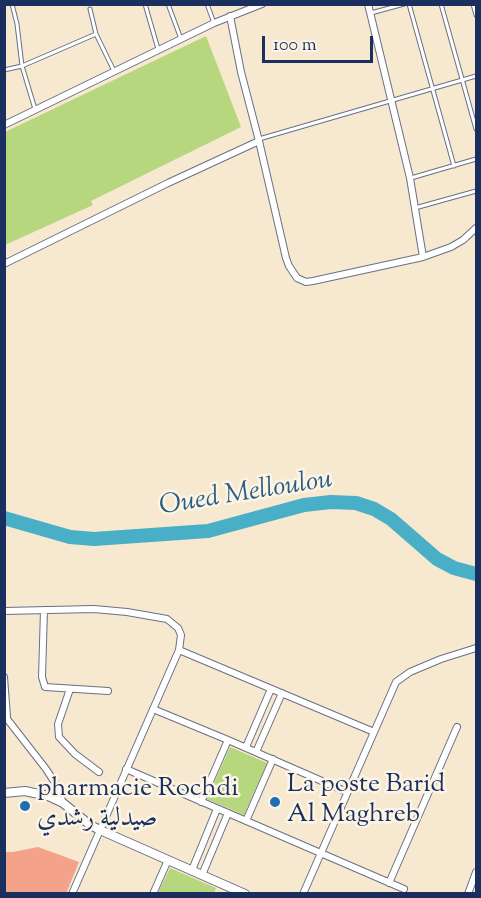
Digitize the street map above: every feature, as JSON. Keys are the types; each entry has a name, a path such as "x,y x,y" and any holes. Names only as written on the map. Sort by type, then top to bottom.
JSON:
{"main road":[{"path":"4,793 34,792 63,803 90,825 245,894"}],"street":[{"path":"4,125 214,22 247,7 262,4"},
{"path":"368,4 410,178 423,257"},
{"path":"230,15 241,72 286,258 297,278 306,282 313,281 423,257 451,247 477,228"},
{"path":"4,264 259,140"},
{"path":"4,611 94,609 138,613 167,619 173,622 181,634 182,643 126,769 75,893"},
{"path":"44,610 43,683 45,687 108,691"},
{"path":"303,894 392,689 402,676 441,659 477,648"},
{"path":"179,650 374,732"},
{"path":"4,678 6,716 46,769 63,803"},
{"path":"70,689 58,724 60,737 75,754 99,772"},
{"path":"246,747 271,689"},
{"path":"256,752 282,693"},
{"path":"153,709 347,792"},
{"path":"389,883 457,727"},
{"path":"201,802 228,740"},
{"path":"246,821 273,759"},
{"path":"126,769 404,889"},
{"path":"192,870 218,809"},
{"path":"202,875 228,813"},
{"path":"153,894 168,860"},
{"path":"468,894 477,872"},
{"path":"219,894 224,884"}],"lane":[{"path":"12,4 22,66 36,110"},
{"path":"145,4 159,50"},
{"path":"168,4 181,39"},
{"path":"207,4 214,22"},
{"path":"371,13 404,4"},
{"path":"409,4 454,166"},
{"path":"441,4 477,129"},
{"path":"473,4 477,15"},
{"path":"90,9 96,34 114,71"},
{"path":"4,70 22,66 96,34"},
{"path":"259,140 477,76"},
{"path":"410,178 477,159"},
{"path":"415,208 477,191"}],"green space":[{"path":"206,36 241,127 91,201 93,205 5,245 5,132"},
{"path":"230,747 267,763 244,815 207,799"},
{"path":"170,868 216,888 214,893 158,893"}],"building":[{"path":"38,847 79,862 66,894 4,894 4,852"}],"waterway":[{"name":"Oued Melloulou","path":"4,518 70,537 94,539 208,531 304,505 331,502 356,503 374,509 391,519 437,559 454,568 476,574"}],"place":[{"name":"La poste Barid Al Maghreb","path":"275,802"},
{"name":"pharmacie Rochdi صيدلية رشدي","path":"25,806"}]}
